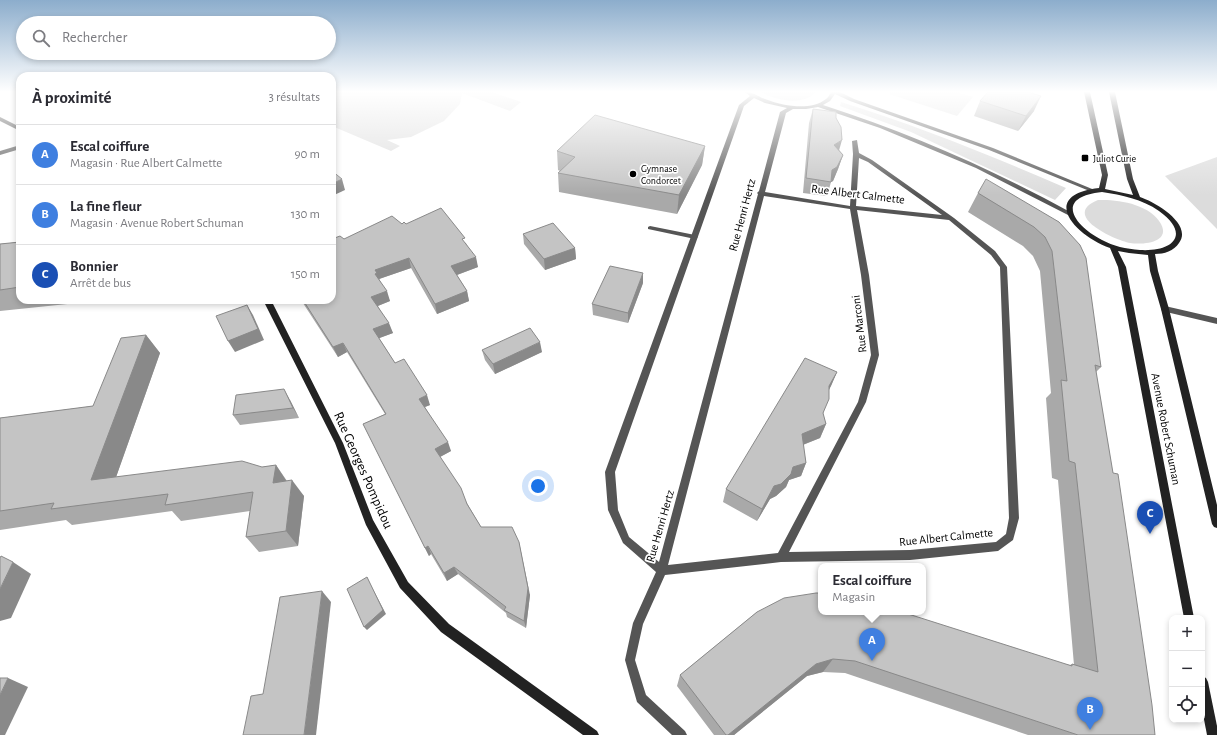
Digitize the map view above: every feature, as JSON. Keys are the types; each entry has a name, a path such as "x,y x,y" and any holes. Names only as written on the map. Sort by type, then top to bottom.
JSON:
{"main road":[{"path":"1094,126 1105,175 1102,190"},
{"path":"1119,126 1130,179 1137,197"},
{"path":"1102,190 1137,197 1166,214 1174,222 1179,231 1178,239 1174,246 1164,251 1151,253 1126,250 1097,240 1084,232 1075,223 1070,214 1069,205 1073,198 1081,193 1102,190"},
{"name":"Avenue Robert Schuman","path":"1112,246 1122,267 1188,615"},
{"name":"Avenue Robert Schuman","path":"1151,253 1154,271 1165,309 1217,524"},
{"name":"Rue Georges Pompidou","path":"269,304 338,442 369,522 404,585 445,628 593,735"},
{"path":"1203,687 1213,735"}],"street":[{"name":"Rue Henri Hertz","path":"734,126 610,472 613,510 626,540 662,571 760,193 779,126"},
{"path":"879,126 970,164 1032,193 1070,214"},
{"path":"927,126 991,149 1094,191"},
{"name":"Rue Marconi","path":"782,557 862,402 875,355 853,208 856,154 855,140"},
{"path":"0,153 16,148"},
{"name":"Rue Albert Calmette","path":"662,571 782,557 910,555 932,553 998,546 1010,537 1014,518 1003,267 992,253 952,219 870,161 856,154"},
{"name":"Rue Albert Calmette","path":"760,193 853,208 952,219"},
{"path":"650,228 695,236"},
{"path":"1165,309 1217,321"},
{"path":"662,571 638,622 630,660 640,698 681,735"}],"shaded area":[{"path":"336,126 433,126 411,137 387,140 400,146 391,151 336,128"},
{"path":"895,126 912,126 1010,164 1066,188 1055,200 911,132"},
{"path":"1217,157 1217,229 1165,176"},
{"path":"1098,200 1124,202 1142,207 1156,217 1161,224 1163,230 1162,235 1159,239 1148,243 1135,244 1122,241 1103,232 1087,219 1085,213 1088,206"}],"building":[{"name":"Gymnase Condorcet","path":"583,126 635,126 705,146 679,195 558,173 575,157 557,151"},
{"path":"811,126 841,126 842,140 834,145 843,155 837,167 832,170 831,182 806,178"},
{"path":"336,174 342,179 336,182"},
{"path":"986,179 1059,222 1080,245 1086,258 1101,367 1095,365 1113,473 1118,474 1152,705 1155,735 1078,735 855,661 833,659 816,664 728,735 726,735 680,675 757,612 784,598 818,593 818,615 911,615 1072,666 1072,664 1098,672 1075,463 1069,461 1061,380 1067,381 1052,251 1045,237 1034,227 978,193"},
{"path":"441,208 465,238 462,239 476,257 451,266 467,291 435,304 409,258 375,270 377,273 375,274 387,291 371,297 389,323 373,329 395,363 404,359 427,395 419,399 448,442 435,449 461,488 467,504 481,527 512,527 519,542 528,588 524,621 504,610 506,607 454,567 444,573 428,546 425,548 363,424 386,414 343,343 333,347 306,304 336,304 336,238 340,236 344,239 392,216 402,224 404,222 406,224"},
{"path":"553,223 575,248 544,259 523,234"},
{"path":"16,242 16,288 0,290 0,244"},
{"path":"610,266 643,273 628,313 592,304"},
{"path":"247,305 258,329 228,341 216,316"},
{"path":"530,328 540,342 493,364 482,350"},
{"path":"146,335 91,480 242,461 262,467 276,465 273,483 292,480 286,531 246,537 253,492 165,505 168,494 51,509 54,503 0,511 0,418 93,406 121,338"},
{"path":"805,358 837,372 829,386 829,399 823,413 826,424 802,434 806,463 793,467 791,474 781,484 774,486 762,509 726,489"},
{"path":"284,389 293,408 233,415 236,395"},
{"path":"1,556 13,562 0,589 0,558"},
{"path":"367,577 383,610 364,627 347,589"},
{"path":"322,591 304,735 243,735 251,696 263,694 280,597"},
{"path":"0,678 8,678 0,695"}],"place":[{"name":"Juliot Curie","path":"1085,158"},
{"name":"Gymnase Condorcet","path":"633,174"},
{"name":"Bonnier","path":"1150,534"},
{"name":"Escal coiffure","path":"872,661"},
{"name":"La fine fleur","path":"1090,730"}]}
